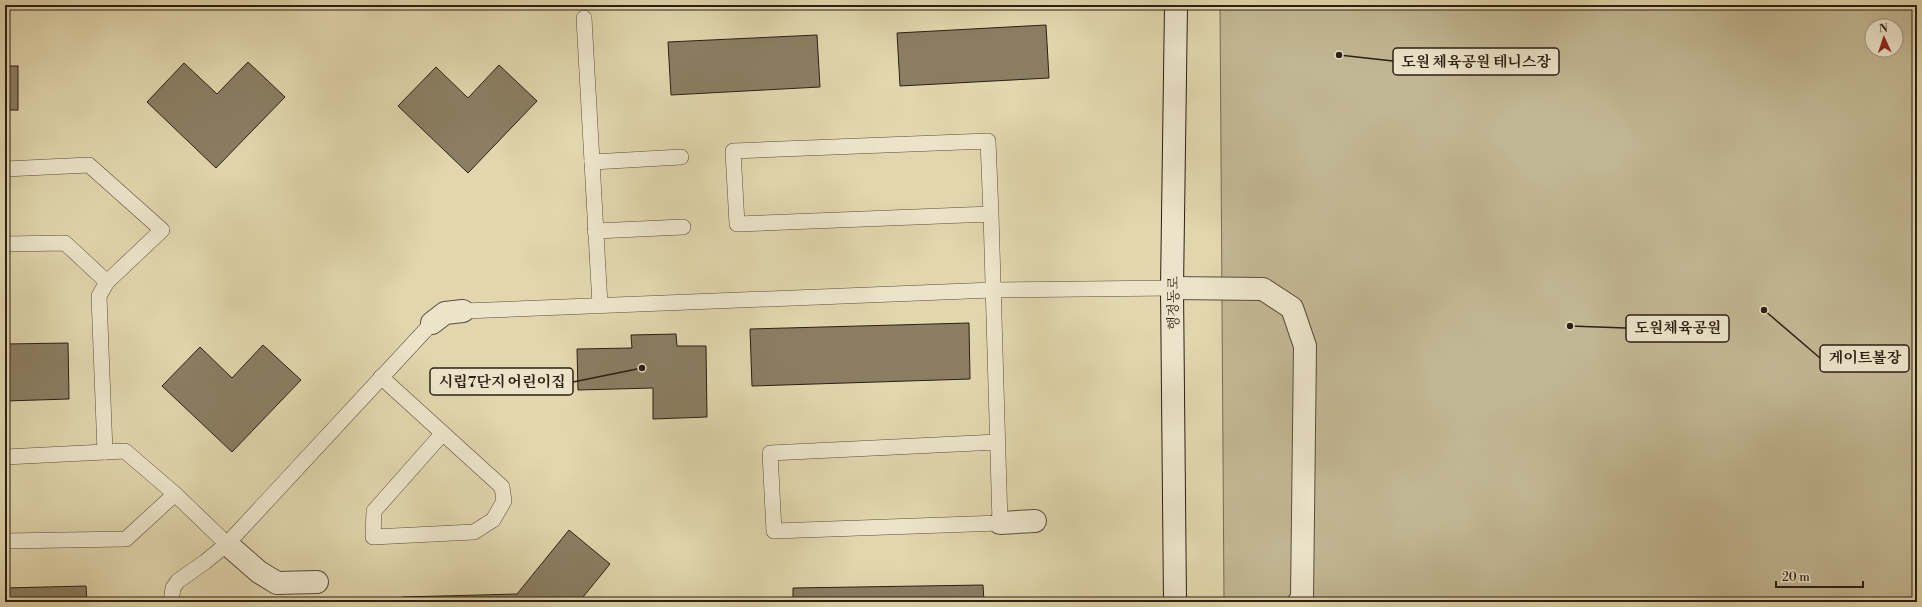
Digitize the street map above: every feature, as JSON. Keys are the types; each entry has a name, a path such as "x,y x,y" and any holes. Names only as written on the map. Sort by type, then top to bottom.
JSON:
{"street":[{"name":"행정동로","path":"1175,602 1172,288 1176,5"},
{"path":"1172,288 1263,289 1292,308 1305,346 1302,599 1299,602"},
{"path":"432,323 445,313 463,311"},
{"path":"1000,523 1035,521"},
{"path":"227,544 259,572 277,583 317,582"}],"lane":[{"path":"584,18 600,305"},
{"path":"991,214 737,224 733,151 988,141 991,214 998,442 1000,523 774,531 770,453 998,442"},
{"path":"592,162 681,158"},
{"path":"5,169 89,165 162,230 107,282 99,296 105,452"},
{"path":"595,231 683,227"},
{"path":"5,244 65,243 107,282"},
{"path":"463,311 993,290 1172,288"},
{"path":"171,602 173,588 178,580 227,544 432,323"},
{"path":"382,377 502,487 504,501 493,520 474,532 373,537 374,511 443,433"},
{"path":"5,457 125,451 175,494 227,544"},
{"path":"5,542 126,539 175,494"}],"shaded area":[{"path":"1220,5 1917,5 1917,602 1224,602"}],"building":[{"path":"1046,25 1049,78 900,86 897,33"},
{"path":"817,35 820,87 671,95 668,42"},
{"path":"248,62 285,97 216,168 147,102 184,63 217,94"},
{"path":"499,65 537,101 468,173 398,106 436,67 468,98"},
{"path":"5,66 18,66 18,110 5,110"},
{"path":"969,323 970,379 752,386 750,329"},
{"path":"676,334 677,346 706,346 707,417 653,419 653,388 578,390 577,349 632,348 631,335"},
{"path":"68,343 69,399 5,401 5,344"},
{"path":"263,345 301,380 232,452 162,386 200,347 232,378"},
{"path":"569,530 610,564 579,602 402,602 402,597 517,594"},
{"path":"983,585 984,602 793,602 793,588"},
{"path":"86,586 87,602 5,602 5,588"},
{"path":"255,599 256,602 213,602 213,601"}],"place":[{"name":"도원 체육공원 테니스장","path":"1339,55"},
{"name":"게이트볼장","path":"1764,310"},
{"name":"도원체육공원","path":"1570,326"},
{"name":"시립7단지 어린이집","path":"642,368"}]}
